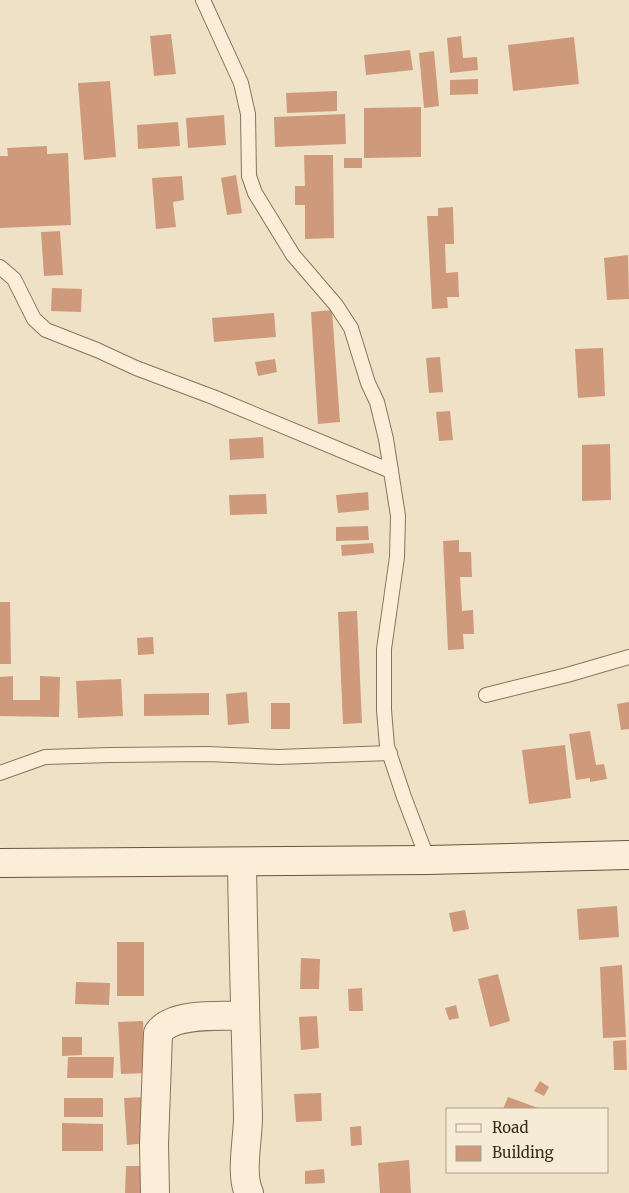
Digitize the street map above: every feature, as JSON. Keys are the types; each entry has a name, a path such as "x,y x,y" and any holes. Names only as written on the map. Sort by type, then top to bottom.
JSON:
{"street":[{"path":"0,863 428,860 629,855"},
{"path":"242,862 248,1120 246,1187 249,1193"},
{"path":"155,1193 154,1145 158,1034 168,1023 177,1021 202,1016 245,1016"}],"lane":[{"path":"203,0 241,83 248,114 249,176 255,193 293,255 336,305 351,328 368,383 377,402 386,439 398,516 398,557 384,649 384,710 390,753 404,797 428,860"},
{"path":"0,267 14,279 34,319 46,330 390,471"},
{"path":"486,695 629,657"},
{"path":"0,773 45,757 158,754 278,757 390,753"}],"building":[{"path":"171,34 176,74 154,76 150,36"},
{"path":"461,36 463,58 477,57 478,70 450,73 447,38"},
{"path":"574,37 579,84 513,91 508,45"},
{"path":"410,50 413,70 366,75 364,55"},
{"path":"434,51 439,106 424,108 419,53"},
{"path":"478,79 478,94 450,95 450,80"},
{"path":"110,81 116,157 84,160 78,83"},
{"path":"337,91 337,111 287,113 286,93"},
{"path":"421,107 421,157 364,158 364,108"},
{"path":"345,114 346,144 275,147 274,117"},
{"path":"224,115 226,145 188,148 186,118"},
{"path":"178,122 180,146 138,149 137,125"},
{"path":"47,146 47,154 68,153 71,225 0,228 0,156 8,156 7,148"},
{"path":"304,155 333,155 334,238 305,239 305,205 295,205 295,186 305,186"},
{"path":"344,158 362,158 362,168 344,168"},
{"path":"236,175 242,213 227,215 221,178"},
{"path":"182,176 184,200 173,202 176,227 156,229 152,178"},
{"path":"453,207 454,244 445,244 446,273 458,272 459,297 447,297 448,308 432,309 427,216 438,216 438,208"},
{"path":"60,231 63,275 44,276 41,232"},
{"path":"628,255 629,299 607,300 604,258"},
{"path":"52,288 82,289 81,312 51,311"},
{"path":"332,310 340,422 318,424 311,312"},
{"path":"274,313 276,337 214,342 212,318"},
{"path":"603,348 605,396 578,398 575,349"},
{"path":"440,357 443,392 429,393 426,358"},
{"path":"275,359 277,372 258,376 255,362"},
{"path":"450,411 453,440 439,441 436,412"},
{"path":"263,437 264,458 230,460 229,439"},
{"path":"610,444 611,500 582,501 582,445"},
{"path":"368,492 369,510 338,513 336,495"},
{"path":"266,494 267,514 230,515 229,495"},
{"path":"368,526 369,540 336,541 336,527"},
{"path":"459,540 459,552 471,552 472,577 460,577 462,611 473,610 474,634 463,634 464,649 448,650 443,541"},
{"path":"373,543 374,553 342,556 341,545"},
{"path":"0,602 10,602 11,664 0,664"},
{"path":"357,611 362,723 343,724 338,612"},
{"path":"153,637 154,654 138,655 137,638"},
{"path":"13,676 13,700 40,700 40,676 60,677 59,717 0,716 0,677"},
{"path":"121,679 123,716 78,718 76,681"},
{"path":"247,692 249,723 228,725 226,694"},
{"path":"209,693 209,715 144,716 144,694"},
{"path":"629,702 629,729 621,730 617,704"},
{"path":"271,703 290,703 290,729 271,729"},
{"path":"590,731 596,765 604,764 607,779 590,782 590,778 576,780 569,734"},
{"path":"565,745 571,798 529,804 522,750"},
{"path":"617,906 619,937 579,940 577,909"},
{"path":"465,910 469,929 453,932 449,913"},
{"path":"117,942 144,942 144,996 117,996"},
{"path":"301,958 320,959 319,989 300,989"},
{"path":"622,965 626,1037 603,1038 600,967"},
{"path":"498,974 510,1021 490,1027 478,979"},
{"path":"76,982 110,983 109,1005 75,1004"},
{"path":"362,988 363,1011 349,1011 348,989"},
{"path":"456,1005 459,1018 449,1020 445,1008"},
{"path":"317,1016 319,1048 301,1050 299,1017"},
{"path":"143,1021 146,1073 121,1074 118,1022"},
{"path":"62,1037 82,1037 82,1055 62,1056"},
{"path":"626,1040 627,1070 614,1070 613,1041"},
{"path":"68,1057 114,1057 113,1078 67,1078"},
{"path":"540,1081 549,1087 544,1096 534,1091"},
{"path":"321,1093 322,1121 296,1122 294,1094"},
{"path":"145,1097 148,1143 127,1145 124,1098"},
{"path":"508,1097 538,1108 503,1108"},
{"path":"64,1098 103,1098 103,1117 64,1117"},
{"path":"62,1123 103,1124 103,1151 62,1151"},
{"path":"361,1126 362,1145 351,1146 350,1127"},
{"path":"409,1160 411,1193 380,1193 378,1163"},
{"path":"126,1166 146,1166 146,1193 125,1193"},
{"path":"324,1169 325,1183 305,1184 305,1171"}]}
